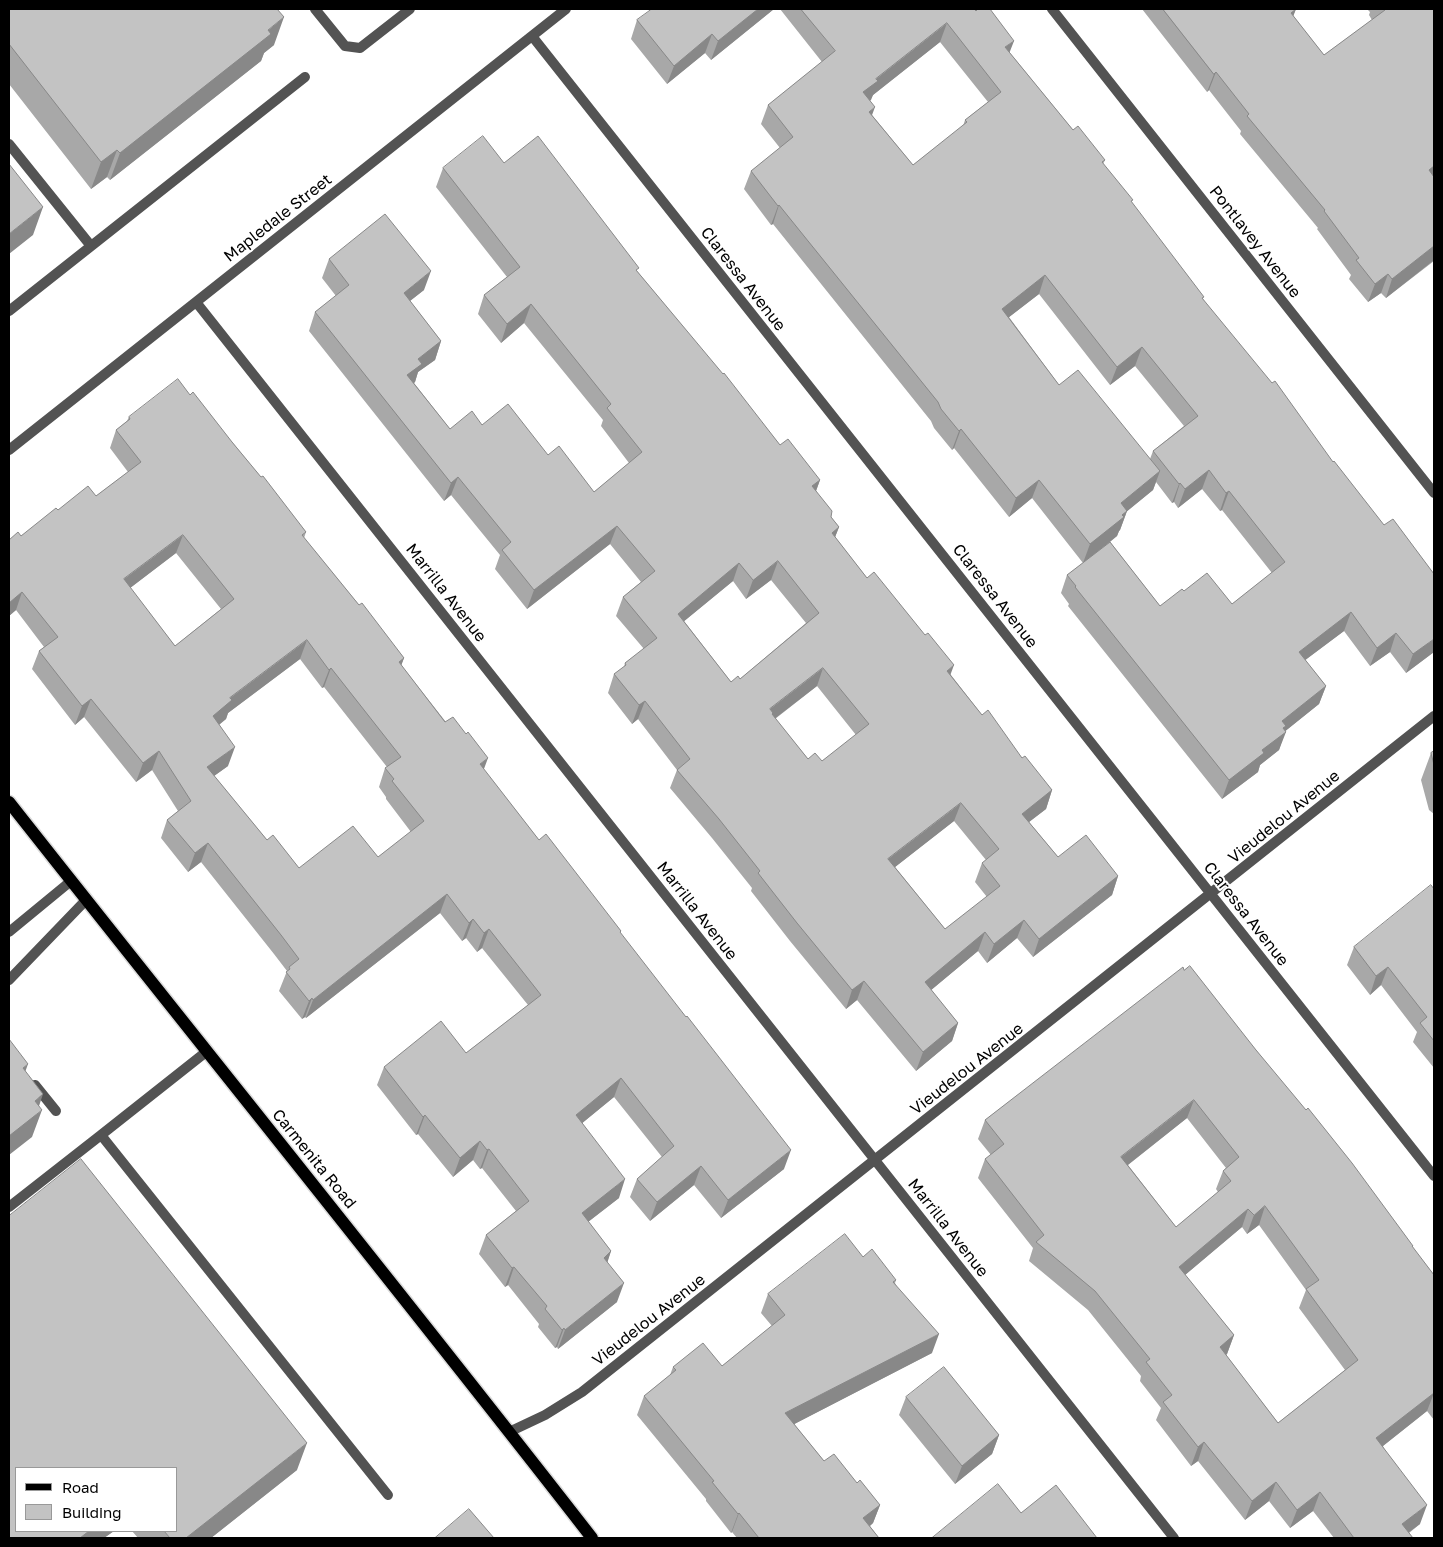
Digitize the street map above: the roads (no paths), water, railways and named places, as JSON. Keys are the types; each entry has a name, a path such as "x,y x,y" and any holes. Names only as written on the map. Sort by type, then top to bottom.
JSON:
{"main road":[{"name":"Carmenita Road","path":"9,802 206,1052 401,1293 592,1538"}],"street":[{"path":"315,9 345,46 360,48 410,9"},
{"name":"Mapledale Street","path":"9,450 566,9"},
{"name":"Pontlavey Avenue","path":"1052,9 1434,493"},
{"name":"Claressa Avenue","path":"532,36 1434,1176"},
{"path":"9,310 305,77"},
{"path":"9,144 91,246"},
{"name":"Marrilla Avenue","path":"196,302 1174,1538"},
{"name":"Vieudelou Avenue","path":"510,1432 545,1415 582,1392 876,1161 1434,716"},
{"path":"9,932 71,881"},
{"path":"9,980 86,900"},
{"path":"9,1207 206,1052"},
{"path":"26,1073 56,1111"},
{"path":"100,1135 388,1495"}]}
